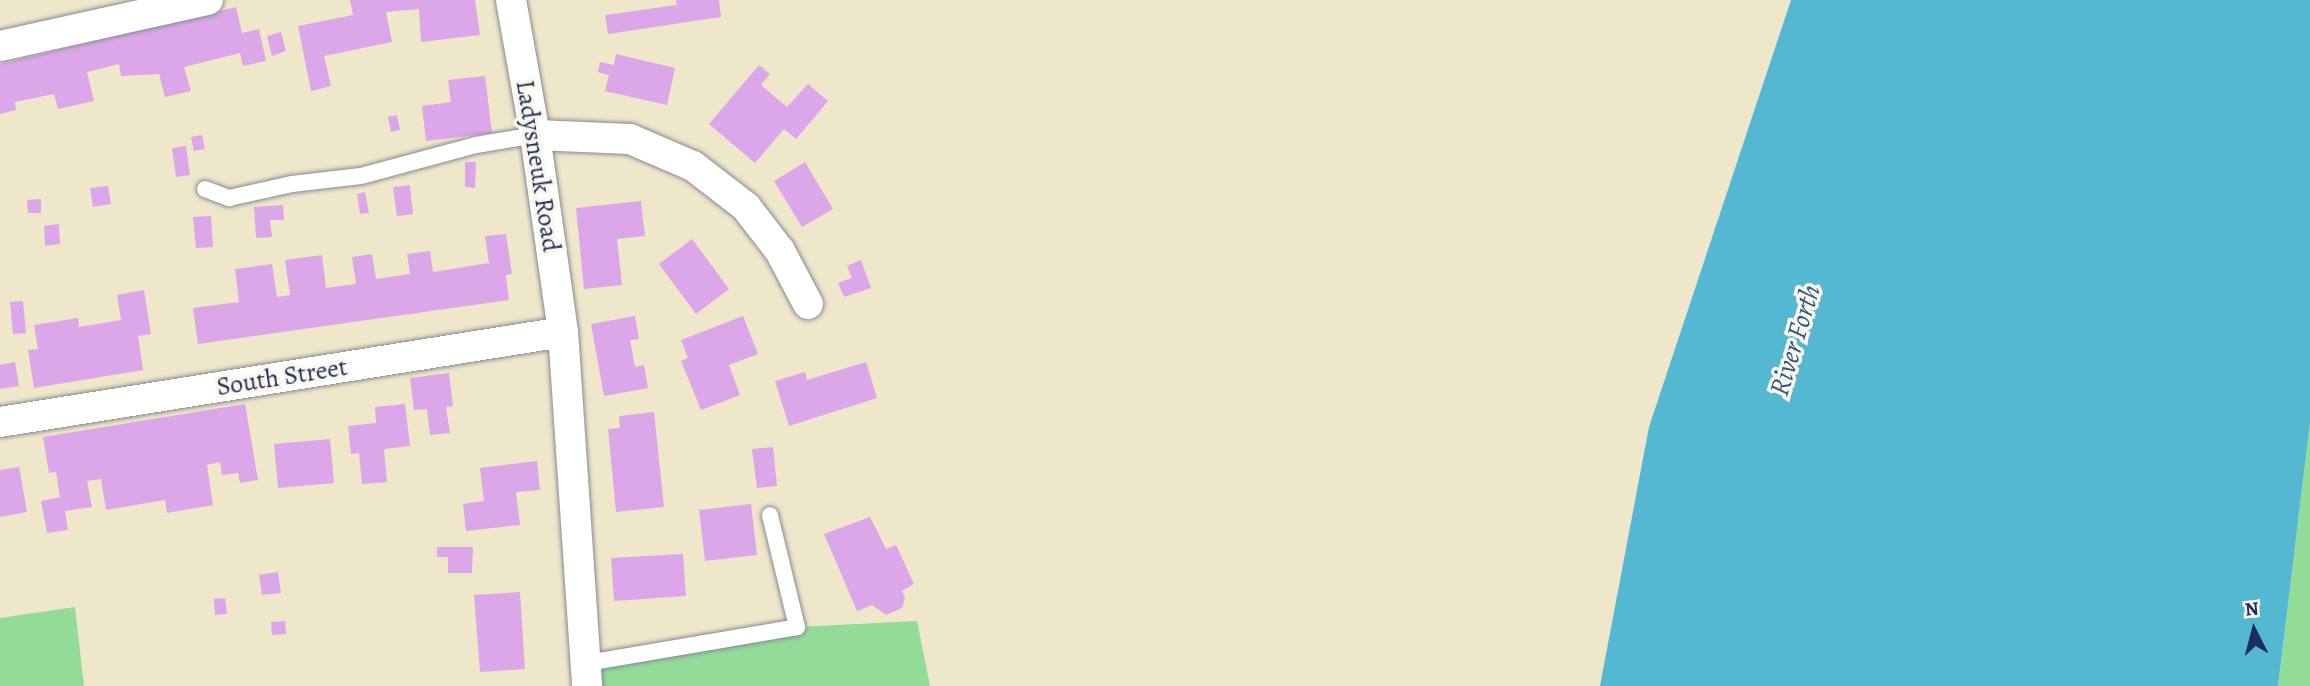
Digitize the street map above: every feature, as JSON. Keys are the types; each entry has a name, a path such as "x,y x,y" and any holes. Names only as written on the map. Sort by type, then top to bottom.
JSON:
{"street":[{"path":"0,46 208,0"},
{"name":"Ladysneuk Road","path":"510,0 535,135 563,332 587,675"},
{"path":"535,135 629,139 693,166 746,207 780,251 808,304"},
{"name":"South Street","path":"0,422 563,332"}],"lane":[{"path":"205,189 229,198 292,184 361,176 476,145 535,135"},
{"path":"587,675 797,627 770,515"}],"green space":[{"path":"2310,423 2310,686 2278,686"},
{"path":"75,607 84,686 0,686 0,618"},
{"path":"917,621 930,686 592,686 587,663 796,627"}],"water":[{"name":"River Forth","path":"1791,0 2310,0 2310,423 2278,686 1600,686 1649,427"}],"building":[{"path":"350,0 475,0 480,35 421,42 419,9 386,12 392,42 324,56 331,86 311,91 298,26 353,15"},
{"path":"676,0 719,0 721,17 608,34 605,15 677,5"},
{"path":"236,7 242,33 259,29 266,61 243,66 240,53 184,67 191,91 165,97 159,74 121,76 119,64 87,72 94,101 58,109 54,94 15,102 16,110 0,114 0,64"},
{"path":"281,32 286,51 272,56 267,36"},
{"path":"616,54 675,68 667,105 605,91 609,75 598,72 600,62 614,65"},
{"path":"759,65 770,74 761,85 787,107 808,84 828,101 796,139 784,129 755,163 709,124"},
{"path":"485,76 492,133 426,141 422,106 451,102 448,80"},
{"path":"397,115 400,130 391,132 388,117"},
{"path":"202,135 205,149 194,151 191,137"},
{"path":"186,146 190,175 176,177 172,148"},
{"path":"465,162 476,162 475,188 465,187"},
{"path":"805,162 833,209 802,227 774,181"},
{"path":"410,185 413,214 397,216 393,187"},
{"path":"108,186 111,204 93,207 90,188"},
{"path":"365,192 369,213 360,214 357,194"},
{"path":"41,199 41,213 28,213 27,200"},
{"path":"641,201 645,236 617,239 622,285 584,289 576,208"},
{"path":"283,205 284,220 270,220 272,237 256,238 254,207"},
{"path":"211,216 213,247 196,248 193,217"},
{"path":"59,224 60,244 45,246 44,226"},
{"path":"506,234 512,274 506,275 509,300 198,344 193,308 239,302 235,269 272,264 277,297 290,295 285,260 322,255 326,288 356,284 352,257 372,254 376,279 410,274 407,254 430,251 433,272 489,263 485,236"},
{"path":"692,239 729,289 696,314 659,264"},
{"path":"861,260 871,288 844,297 838,283 852,278 847,266"},
{"path":"144,290 151,334 138,336 143,370 34,388 28,350 38,349 34,325 78,318 79,327 121,320 117,295"},
{"path":"23,301 26,333 13,334 10,302"},
{"path":"635,316 639,339 630,340 635,367 644,365 648,388 604,396 591,324"},
{"path":"743,316 758,354 729,365 740,395 701,410 681,361 688,358 681,340"},
{"path":"15,362 19,386 0,389 0,365"},
{"path":"866,362 877,398 789,426 775,381 805,372 807,380"},
{"path":"449,373 453,406 446,407 450,433 430,435 427,409 414,410 410,378"},
{"path":"245,404 258,480 240,483 238,473 222,475 220,462 207,465 213,505 167,513 165,500 106,510 101,479 87,481 92,507 65,511 68,530 47,533 41,501 60,497 56,472 49,473 43,437"},
{"path":"405,404 410,446 384,449 387,482 362,484 359,453 351,454 348,426 376,423 375,407"},
{"path":"654,412 664,507 616,512 608,429 620,428 619,416"},
{"path":"330,439 334,483 278,488 274,444"},
{"path":"773,447 777,486 757,488 752,449"},
{"path":"537,461 540,490 516,492 520,525 466,531 463,504 484,501 480,468"},
{"path":"19,467 27,512 0,517 0,470"},
{"path":"751,504 757,555 705,561 699,510"},
{"path":"870,517 886,549 896,545 914,584 902,591 905,598 902,608 886,615 872,605 857,611 824,534"},
{"path":"437,547 473,547 472,573 448,573 448,557 437,557"},
{"path":"683,554 686,596 614,601 611,558"},
{"path":"278,572 281,593 262,595 259,575"},
{"path":"520,592 525,669 480,672 474,595"},
{"path":"225,598 227,614 215,615 214,599"},
{"path":"285,621 286,634 272,635 271,622"}]}
